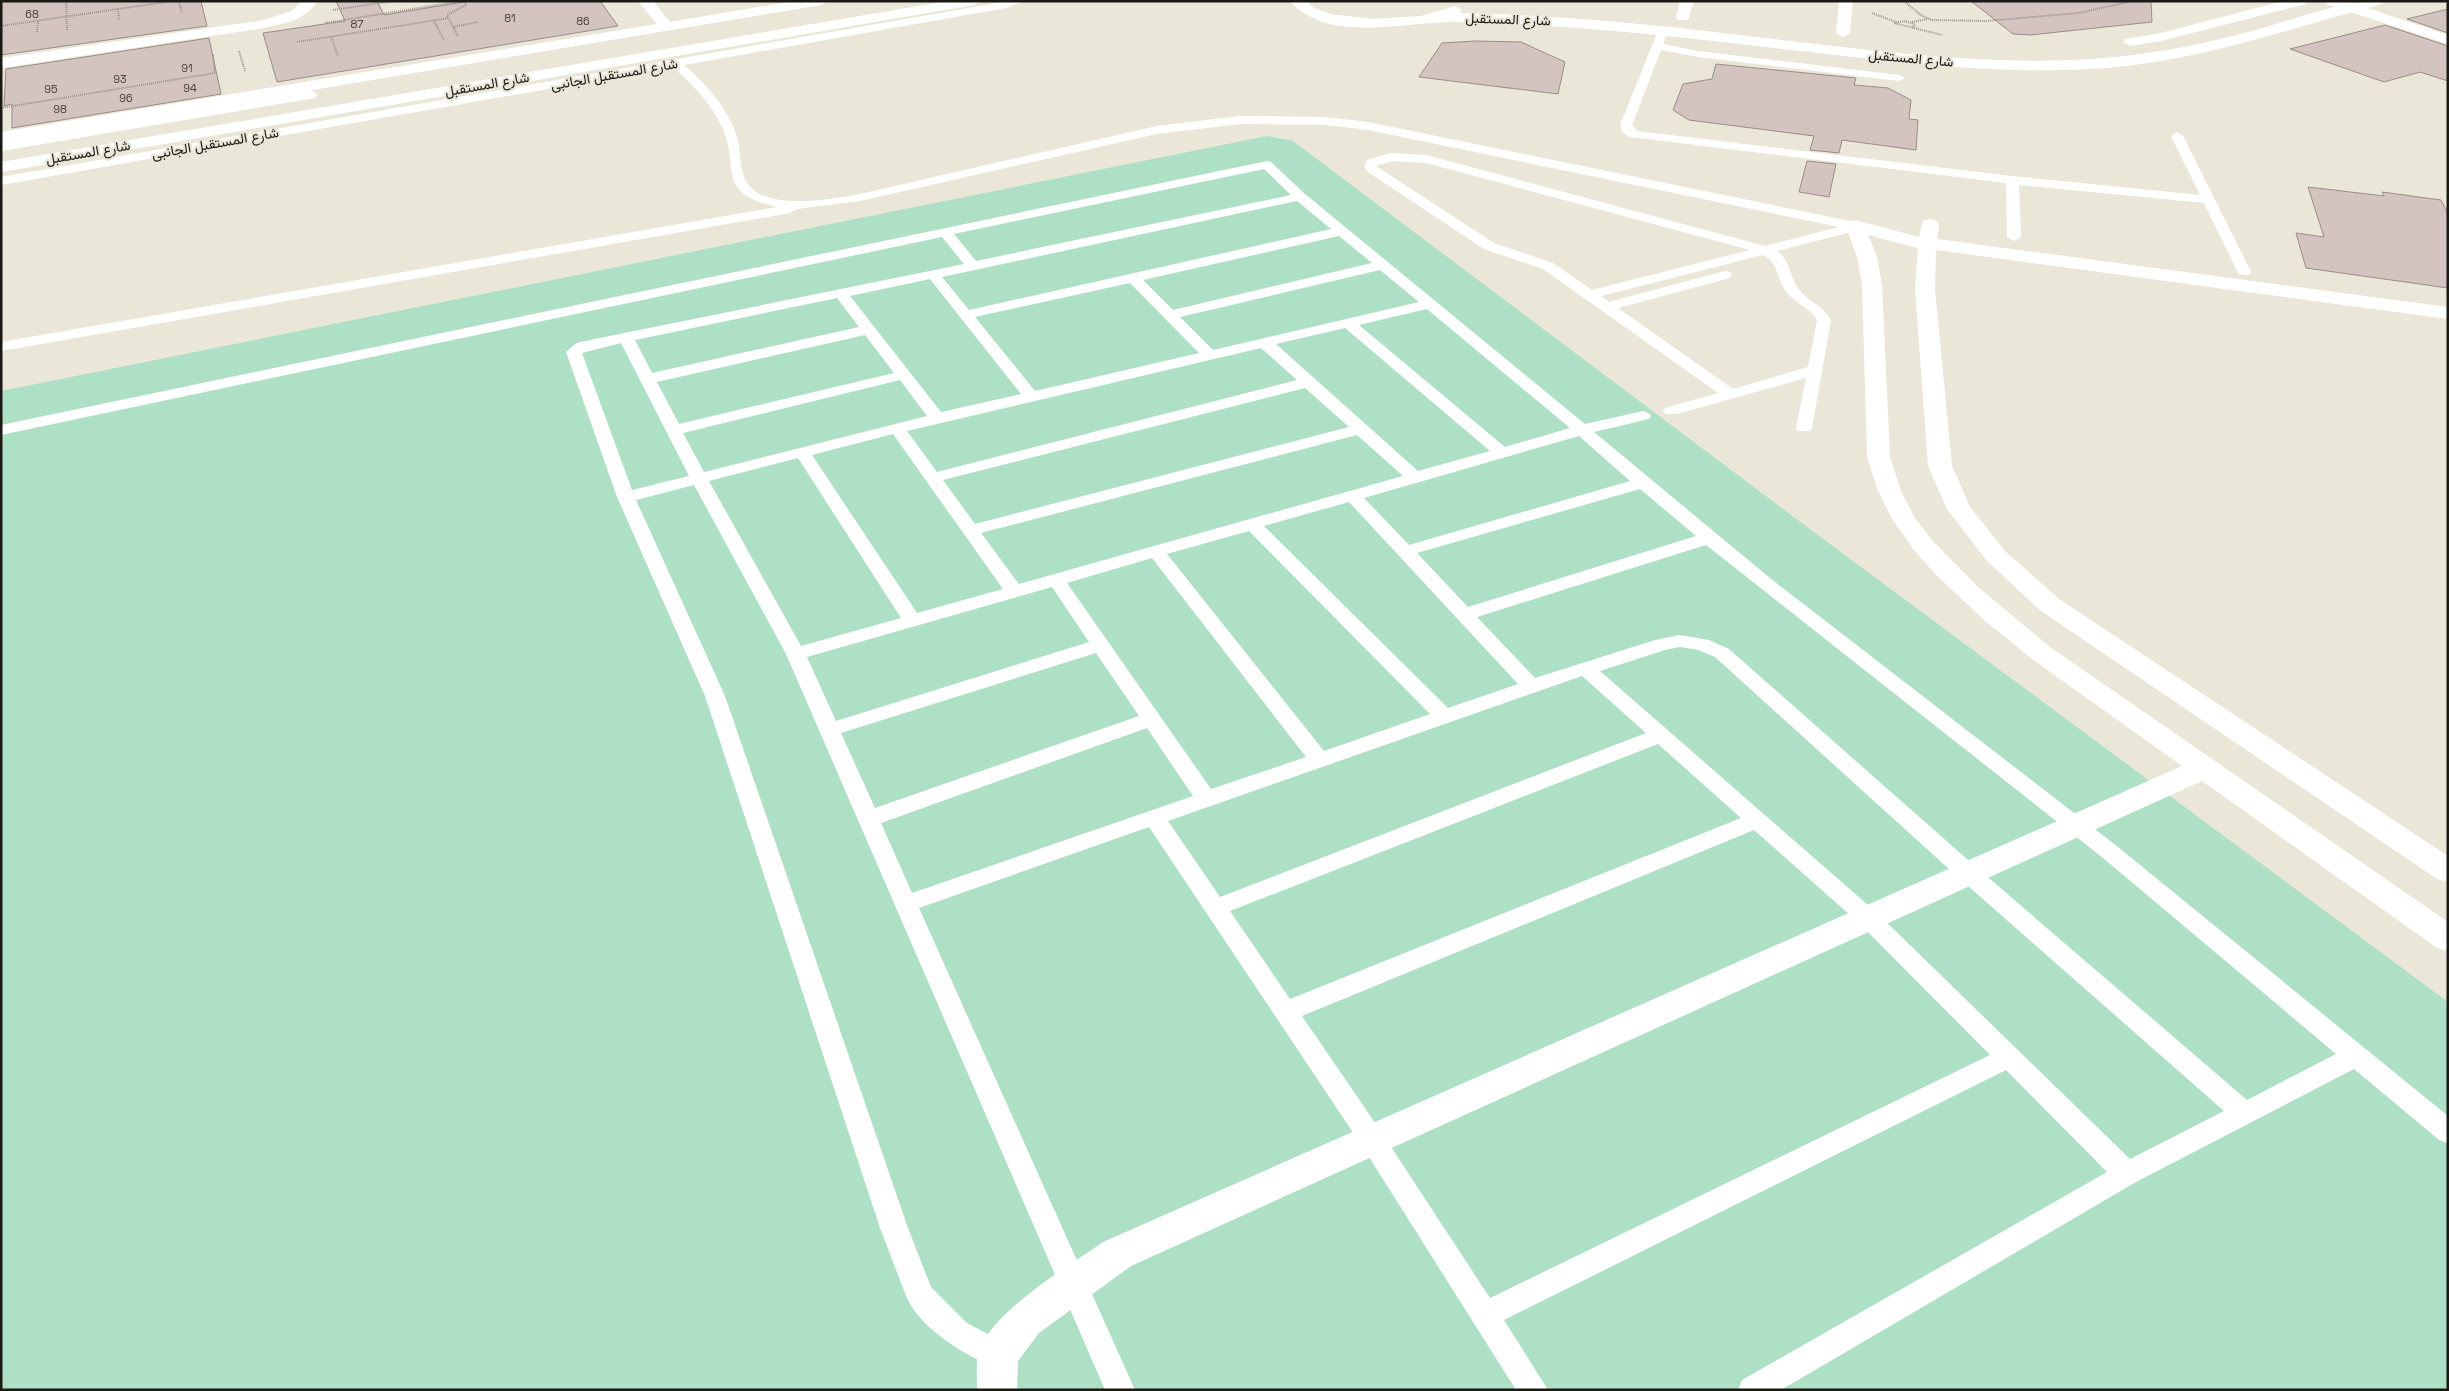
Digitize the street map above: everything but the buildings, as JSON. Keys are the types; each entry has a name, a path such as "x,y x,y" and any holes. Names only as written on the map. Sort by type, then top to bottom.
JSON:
{"street":[{"path":"1,63 287,18 307,7 310,1"},
{"path":"645,1 667,27"},
{"name":"شارع المستقبل","path":"1,146 883,1"},
{"name":"شارع المستقبل","path":"1,167 64,163 418,102 525,77 672,58 974,1"},
{"path":"1284,1 1299,3 1331,18 1365,23 1405,23 1438,17 1454,10 1462,1"},
{"path":"1683,16 1687,1"},
{"path":"1843,34 1846,1"},
{"path":"2115,44 2161,37 2301,1"},
{"path":"2331,1 2448,40"},
{"name":"شارع المستقبل","path":"1438,17 1577,22 1909,58 1988,64 2070,65 2150,58 2192,50 2377,1"},
{"path":"1,137 816,2"},
{"path":"1664,15 1702,18"},
{"name":"شارع المستقبل","path":"1824,32 1858,35"},
{"path":"514,62 525,77"},
{"path":"1855,226 1888,237 1936,232 2448,313"},
{"path":"1855,226 1867,257 1872,285 1880,463 1893,497 1915,534 1947,573 1989,613 2041,653 2448,938"},
{"path":"1936,232 1925,264 1925,289 1940,466 1959,509 1996,556 2050,605 2448,872"},
{"path":"1977,232 2244,272 2448,297"},
{"path":"997,1390 998,1355 1025,1320 1117,1254 1372,1138 2205,768"}],"lane":[{"name":"شارع المستقبل الجانبى","path":"418,102 672,58 1006,6 1020,1"},
{"path":"1663,31 1626,125 1627,130 1634,134 2012,180 2208,200"},
{"path":"1657,46 1698,54 1899,78"},
{"path":"672,58 703,87 722,115 733,142 735,164 741,184 760,198 784,205 817,204"},
{"path":"1,347 866,196 1157,130 1240,120 1283,119 1368,126 1855,226"},
{"path":"2177,136 2244,272"},
{"path":"1730,394 1540,262 1506,254 1489,246 1372,169 1371,163 1391,156 1426,159 1766,250 1779,260 1790,288 1797,296 1816,308 1822,314 1824,320 1804,428"},
{"path":"1,180 64,163"},
{"path":"1,430 528,321 944,231 1268,165 1300,197 1582,430 1641,483 2076,825 2448,1132"},
{"path":"2012,180 2014,237"},
{"path":"998,1355 957,1334 920,1296 894,1228 715,696 626,497 574,352 580,347 1300,197"},
{"path":"1589,295 1855,226"},
{"path":"944,231 974,266"},
{"path":"966,315 1342,231"},
{"path":"1606,307 1779,260"},
{"path":"1170,315 1383,265"},
{"path":"933,274 1032,396"},
{"path":"1133,278 1210,355"},
{"path":"840,294 937,418"},
{"path":"626,497 937,418 1431,304"},
{"path":"1348,323 1502,453"},
{"path":"648,379 868,330"},
{"path":"626,338 699,478 796,654 904,904 1075,1283 1120,1390"},
{"path":"1264,342 1415,478"},
{"path":"1671,410 1815,370"},
{"path":"674,430 903,375"},
{"path":"932,478 1309,382"},
{"path":"796,654 1582,430 1643,416"},
{"path":"897,428 1015,592"},
{"path":"970,530 1360,429"},
{"path":"802,452 913,621"},
{"path":"1406,551 1641,483"},
{"path":"1353,496 1532,686"},
{"path":"1253,524 1444,716"},
{"path":"1465,614 1709,538"},
{"path":"1156,552 1319,759"},
{"path":"1057,581 1206,798"},
{"path":"904,904 1153,816 1585,668 1662,644 1680,641 1702,644 1722,653 1968,873 2246,1114"},
{"path":"829,730 1101,645"},
{"path":"1585,668 1868,918 2127,1174"},
{"path":"868,819 1151,718"},
{"path":"1215,908 1661,735"},
{"path":"1153,816 1372,1138 1533,1390"},
{"path":"1286,1012 1757,820"},
{"path":"1753,1390 2127,1174 2356,1056"},
{"path":"1485,1315 2009,1058"}],"path":[{"path":"1,26 173,1"},
{"path":"179,1 183,14"},
{"path":"287,18 394,1"},
{"path":"317,24 464,1 466,5 448,13 470,59"},
{"path":"1904,1 1928,19"},
{"path":"1911,22 1916,26 1904,28 1894,23 1928,19 1986,21 2048,17 2110,8 2133,1"},
{"path":"390,2 395,12"},
{"path":"118,9 120,24"},
{"path":"294,43 449,18"},
{"path":"37,37 38,21"},
{"path":"434,21 444,40"},
{"path":"454,28 478,22"},
{"path":"233,28 251,96"},
{"path":"331,37 338,56"},
{"path":"1,108 215,73"}],"green space":[{"path":"1267,136 1293,141 1803,524 2448,1002 2448,1390 1,1390 1,391"}]}
